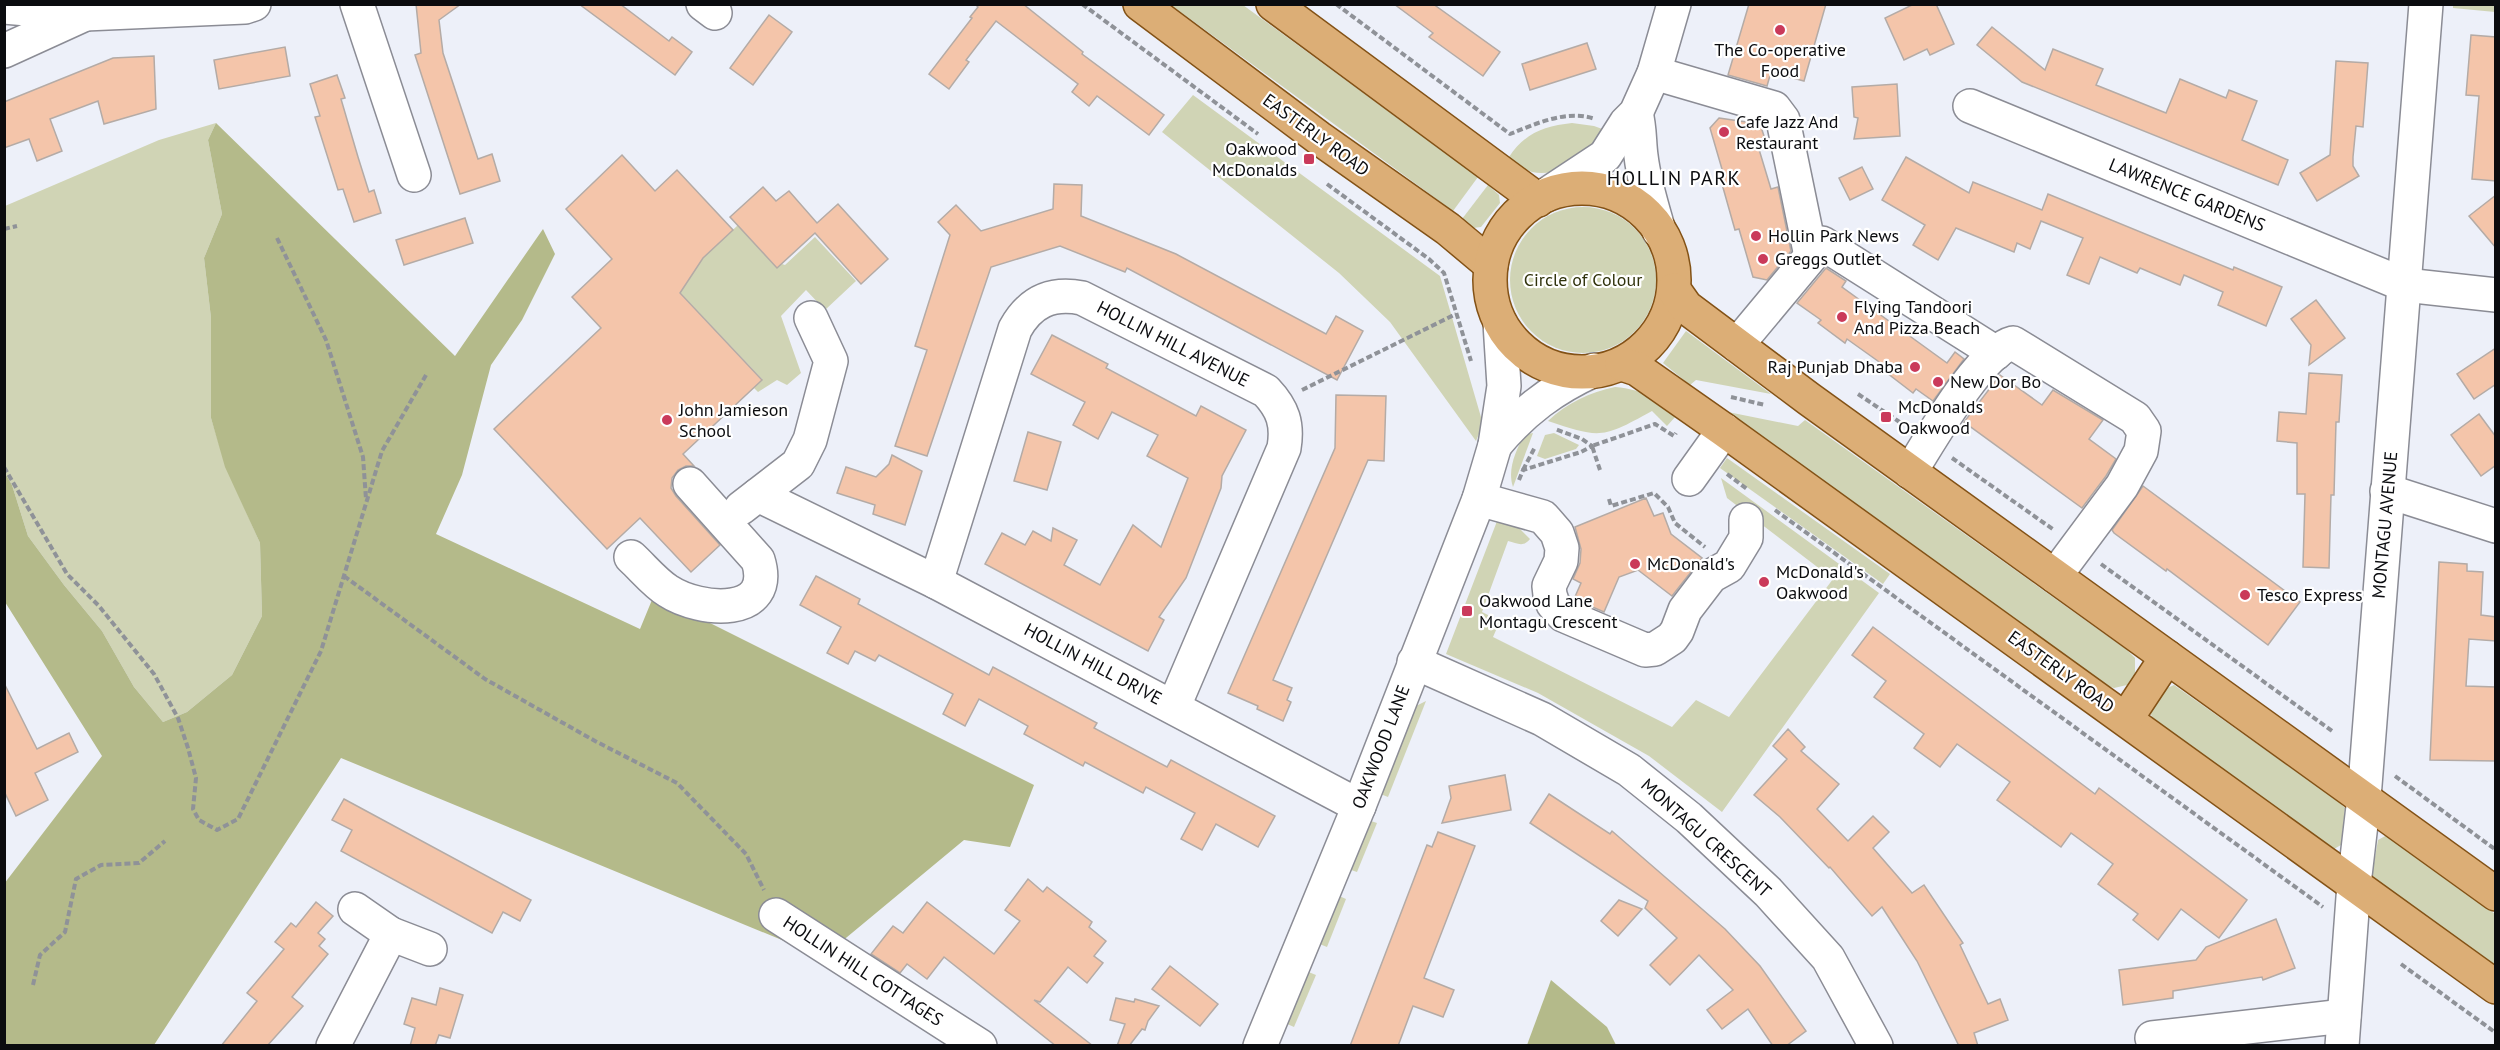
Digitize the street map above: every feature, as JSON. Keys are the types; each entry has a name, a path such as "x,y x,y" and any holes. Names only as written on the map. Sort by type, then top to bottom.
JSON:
{"main road":[{"name":"EASTERLY ROAD","path":"1140,4 1319,138 1448,229 1491,265"},
{"path":"1273,4 1542,198"},
{"name":"EASTERLY ROAD","path":"1608,367 1639,353 1666,320 1674,290 1674,267 1667,244 1651,219 1636,204 1594,189 1575,188 1542,198 1520,212 1495,248 1491,265 1491,297 1500,323 1523,351 1539,362 1564,371 1608,367 1636,369 1724,430 2496,987"},
{"path":"1674,290 1686,307 1737,345 2496,894"},
{"path":"2126,719 2167,657"}],"street":[{"path":"4,7 85,14 245,7 254,4"},
{"path":"357,4 414,175"},
{"path":"1542,198 1605,156 1629,122 1654,73 1674,4"},
{"name":"MONTAGU AVENUE","path":"2343,1031 2354,884 2364,798 2426,4"},
{"path":"4,51 85,14"},
{"path":"1654,73 1777,99 1811,256"},
{"name":"LAWRENCE GARDENS","path":"1970,106 2405,285 2496,295"},
{"path":"1629,122 1640,127 1645,180 1659,231"},
{"path":"1737,345 1822,243 1996,353"},
{"name":"HOLLIN HILL AVENUE","path":"936,582 1015,329 1023,315 1035,304 1058,296 1082,298 1266,391 1277,403"},
{"path":"723,522 798,464 810,440 831,361 811,318"},
{"name":"OAKWOOD LANE","path":"1260,1046 1359,806 1414,662 1493,504 1496,445 1504,386 1500,323"},
{"path":"1910,472 1980,367 2003,346 2013,343 2134,418 2144,431 2141,451 2122,486 2055,576"},
{"name":"OAKWOOD LANE","path":"1496,445 1512,425 1559,387 1608,367"},
{"path":"1174,706 1284,448 1286,432 1284,417 1277,403"},
{"path":"1703,473 1724,430"},
{"path":"631,556 667,591 686,600 719,606 735,606 749,599 760,589 763,576 758,560 690,484"},
{"path":"2387,491 2496,526"},
{"name":"HOLLIN HILL DRIVE","path":"758,495 936,582 1359,806"},
{"path":"1493,504 1543,517 1557,533 1562,548 1561,561 1549,586 1553,604 1563,615 1645,650 1655,649 1672,638 1682,638 1698,625 1713,607 1727,583 1720,557 1746,538 1759,508"},
{"name":"MONTAGU CRESCENT","path":"1414,662 1542,719 1629,770 1689,818 1768,892 1828,958 1876,1046"},
{"path":"355,909 391,934 430,949"},
{"name":"HOLLIN HILL COTTAGES","path":"776,915 980,1046"},
{"path":"333,1046 391,934"},
{"path":"2152,1038 2343,1031"}],"path":[{"path":"1082,4 1266,140"},
{"path":"1336,4 1510,134 1546,120 1586,116 1629,122"},
{"path":"1324,182 1429,259 1444,273 1474,371"},
{"path":"4,229 17,226"},
{"path":"277,238 326,340 363,457 366,502"},
{"path":"1277,403 1457,314"},
{"path":"4,467 67,574 99,606 154,674 178,718 188,748 196,778 193,809 199,820 217,830 238,819 321,651 382,451 426,375"},
{"path":"1857,393 1907,426"},
{"path":"1523,470 1581,452 1592,446 1582,439 1549,428"},
{"path":"1493,504 1523,470 1538,441"},
{"path":"1946,453 2060,535"},
{"path":"1703,473 1759,508 2331,913"},
{"path":"1609,499 1611,506 1646,494 1654,494 1668,507 1675,523 1720,557"},
{"path":"2099,563 2332,730"},
{"path":"343,576 484,679 676,783 746,854 776,915"},
{"path":"2390,772 2496,850"},
{"path":"33,985 40,955 64,932 76,879 101,865 139,863 165,841"},
{"path":"2401,964 2496,1033"}],"green space":[{"path":"1171,5 1243,5 1478,177 1453,211"},
{"path":"2453,5 2495,5 2495,12 2453,8"},
{"path":"1193,95 1440,276 1483,424 1476,441 1390,322 1339,273 1162,132"},
{"path":"216,123 208,140 222,214 204,258 211,318 211,418 226,467 260,543 262,616 232,675 187,712 163,722 134,687 102,631 28,536 12,485 5,473 5,206 159,140"},
{"path":"216,123 455,356 543,229 555,254 522,320 491,365 462,475 436,534 640,629 654,595 1034,785 1010,847 964,840 823,957 341,758 154,1045 5,1045 4,884 102,756 5,602 5,473 12,485 28,536 102,631 134,687 163,722 187,712 232,675 262,616 260,543 225,467 211,418 211,318 204,258 222,214 208,140"},
{"path":"1572,123 1594,126 1616,134 1577,162 1554,171 1532,172 1509,157 1522,142 1536,132"},
{"path":"1488,185 1499,195 1500,203 1481,227 1473,228 1462,219"},
{"name":"Circle of Colour","path":"1583,207 1597,208 1611,213 1624,219 1635,228 1644,239 1650,252 1655,266 1655,294 1650,308 1644,321 1635,332 1624,341 1611,347 1597,352 1583,353 1569,352 1555,347 1542,341 1531,332 1522,321 1516,308 1511,294 1510,280 1511,266 1516,252 1522,239 1531,228 1542,219 1555,213 1569,208"},
{"path":"738,225 777,268 782,264 785,265 815,237 856,281 825,310 806,290 781,316 801,373 787,385 777,380 758,392 754,388 762,379 686,299 669,298 703,258"},
{"path":"1686,331 1771,394 1696,380 1690,385 1663,363"},
{"path":"1615,387 1634,390 1648,396 1676,416 1667,426 1652,411 1612,431 1601,433 1580,431 1548,421 1579,399"},
{"path":"1723,411 1798,426 1805,420 2127,650 2135,658 2135,673 2127,685 2114,688 2101,684"},
{"path":"1533,433 1513,487 1511,474 1515,454 1524,435"},
{"path":"1554,433 1579,445 1576,449 1545,459 1537,456 1545,435"},
{"path":"1727,458 1890,574 1883,584 1720,468"},
{"path":"1721,478 1879,593 1722,812 1649,756 1538,693 1446,654 1499,516 1517,526 1530,539 1522,544 1508,541 1482,612 1500,621 1493,637 1672,727 1696,700 1729,717 1833,579 1727,498"},
{"path":"2174,685 2339,802 2345,808 2341,845 2334,849 2156,723 2150,713 2153,703 2161,693"},
{"path":"1426,701 1388,797 1378,793 1414,707"},
{"path":"1368,820 1377,823 1357,872 1348,869"},
{"path":"2387,835 2495,914 2495,970 2377,884 2372,874 2378,840"},
{"path":"1337,895 1346,899 1327,947 1317,943"},
{"path":"1306,971 1316,975 1294,1027 1285,1023"},
{"path":"1551,980 1607,1027 1616,1045 1527,1045"}],"building":[{"path":"416,4 461,4 439,20 443,53 478,159 492,154 500,181 460,194 415,55 421,53"},
{"path":"579,4 620,4 669,41 672,37 692,52 675,75"},
{"path":"975,4 1023,4 1083,52 1082,54 1164,115 1149,135 1097,96 1089,106 1072,92 1078,84 996,21 966,60 969,62 949,89 929,74 972,18 970,17 978,7"},
{"path":"1394,4 1433,4 1500,52 1483,76 1429,37 1433,33"},
{"name":"The Co-operative Food","path":"1749,4 1826,4 1804,81 1771,72 1767,86 1728,75"},
{"path":"1914,4 1936,4 1954,44 1930,55 1927,49 1904,60 1885,18"},
{"path":"769,15 792,32 753,85 730,68"},
{"path":"1992,27 2045,70 2053,49 2103,69 2096,85 2166,113 2180,79 2226,98 2229,90 2257,101 2242,140 2288,160 2278,185 2022,82 1977,45"},
{"path":"2471,35 2496,37 2496,181 2472,179 2479,96 2466,95"},
{"path":"1587,43 1596,69 1530,90 1522,64"},
{"path":"285,47 290,76 219,89 214,60"},
{"path":"154,56 156,109 104,124 98,101 50,119 62,151 37,161 29,139 4,148 4,102 113,58"},
{"path":"2336,61 2368,63 2363,127 2356,126 2353,157 2353,166 2359,176 2317,201 2300,173 2330,155"},
{"path":"337,75 345,98 341,99 369,192 374,190 381,213 354,222 343,189 338,190 315,117 320,116 310,84"},
{"path":"1897,84 1900,136 1854,139 1858,118 1854,117 1852,87"},
{"path":"1719,118 1760,124 1764,136 1758,146 1771,189 1778,187 1791,251 1767,280 1753,277 1739,229 1735,230 1720,177 1724,176 1710,128"},
{"path":"622,155 655,191 677,170 733,230 703,258 680,293 762,380 683,454 694,466 686,466 678,470 672,478 671,488 676,496 720,545 691,572 640,518 607,549 494,429 601,328 572,297 612,259 566,209"},
{"path":"1906,157 1969,193 1973,182 2042,210 2048,194 2233,270 2234,267 2282,287 2266,326 2218,305 2223,292 2184,275 2180,285 2140,268 2137,273 2100,257 2089,284 2067,275 2083,238 2041,221 2030,249 2017,243 2014,252 1956,228 1938,260 1913,245 1925,225 1882,200"},
{"path":"1862,167 1873,189 1850,200 1839,178"},
{"path":"1054,184 1082,185 1081,216 1176,254 1326,334 1336,316 1363,331 1337,380 1127,268 1125,272 1060,246 991,267 927,456 895,446 927,350 915,346 950,235 938,222 956,205 981,231 1053,209"},
{"path":"763,187 776,201 789,191 817,223 838,204 888,259 861,284 815,233 777,268 730,217"},
{"path":"2496,195 2496,248 2469,216"},
{"path":"465,218 473,243 404,265 396,240"},
{"path":"1826,268 1846,281 1842,287 1947,363 1955,352 1964,359 1933,401 1916,389 1913,393 1887,373 1889,369 1847,339 1845,343 1818,323 1821,320 1797,303"},
{"path":"2316,300 2345,338 2309,365 2311,345 2291,319"},
{"path":"1052,335 1108,364 1106,368 1196,416 1201,406 1246,430 1222,476 1221,488 1186,578 1159,617 1164,620 1148,651 985,564 1002,533 1025,545 1033,531 1051,541 1053,528 1077,540 1064,565 1100,585 1133,525 1161,547 1188,478 1147,456 1158,435 1112,412 1098,439 1073,425 1085,402 1031,374"},
{"path":"2496,348 2496,384 2474,399 2457,374"},
{"path":"2309,373 2342,375 2339,422 2336,422 2334,495 2331,495 2329,568 2303,567 2305,494 2297,494 2297,443 2277,441 2279,412 2306,414"},
{"path":"2000,375 2042,405 2053,390 2103,420 2089,439 2116,459 2082,508 1964,422"},
{"path":"1336,395 1386,396 1384,461 1368,460 1273,680 1292,688 1287,700 1291,702 1283,721 1257,709 1258,706 1228,693 1335,448"},
{"path":"2479,414 2496,437 2496,465 2481,476 2451,435"},
{"path":"1028,432 1061,442 1047,490 1014,481"},
{"path":"892,455 922,471 905,525 873,514 875,505 837,493 846,467 876,477 889,464"},
{"path":"2143,486 2300,602 2268,645 2167,569 2166,571 2114,533 2112,530"},
{"name":"McDonald's","path":"1646,498 1654,516 1663,513 1671,534 1702,558 1672,596 1638,570 1619,577 1604,612 1574,599 1581,583 1573,579 1580,563 1581,549 1575,527"},
{"path":"2439,562 2467,564 2467,571 2483,572 2481,615 2496,617 2496,641 2469,639 2466,686 2496,687 2496,761 2430,760"},
{"path":"816,576 860,599 858,604 989,675 993,667 1097,723 1094,728 1167,767 1171,760 1275,816 1258,847 1216,824 1202,850 1181,839 1195,813 1146,787 1143,793 1085,762 1083,766 1024,734 1028,726 979,699 965,726 943,714 953,694 879,655 875,661 855,651 848,664 827,653 841,627 800,605"},
{"path":"1873,627 2095,794 2099,788 2247,900 2219,938 2181,909 2158,940 2133,920 2138,914 2098,884 2113,864 2071,833 2061,847 1997,800 2010,782 1957,744 1940,767 1914,748 1924,734 1874,697 1886,681 1852,655"},
{"path":"4,683 37,749 69,733 78,752 35,773 48,800 16,816 4,791"},
{"path":"1788,729 1805,747 1801,751 1839,784 1817,809 1848,841 1873,816 1889,832 1873,848 1912,893 1924,885 1963,943 1960,945 1988,1004 2000,999 2008,1020 1974,1033 1978,1046 1959,1046 1917,961 1882,907 1872,916 1830,867 1780,817 1754,795 1787,759 1773,746"},
{"path":"1505,775 1511,810 1442,823 1451,798 1449,786"},
{"path":"1549,794 1610,834 1612,831 1725,929 1760,966 1806,1031 1786,1046 1773,1046 1748,1009 1722,1029 1707,1010 1733,990 1699,955 1670,985 1650,965 1677,938 1645,908 1648,901 1530,823"},
{"path":"344,799 531,900 520,921 503,912 492,933 341,851 352,830 332,820"},
{"path":"1438,832 1475,846 1424,978 1454,990 1443,1017 1413,1006 1398,1046 1350,1046 1427,845 1432,847"},
{"path":"1028,879 1043,892 1047,887 1092,922 1089,927 1106,941 1094,956 1103,963 1087,983 1068,967 1040,1002 1034,1000 1093,1046 1056,1046 944,957 927,979 907,964 900,973 871,954 893,926 903,933 927,902 994,954 1020,921 1005,910"},
{"path":"1619,900 1642,909 1618,936 1601,921"},
{"path":"316,902 333,916 318,933 325,939 319,946 328,954 292,997 303,1006 267,1046 221,1046 257,1001 247,993 284,949 275,942 291,923 296,927"},
{"path":"2276,919 2295,968 2263,980 2262,977 2173,991 2173,998 2123,1005 2119,970 2196,960 2206,947"},
{"path":"1170,966 1218,1004 1200,1026 1152,989"},
{"path":"440,988 463,995 450,1038 439,1035 435,1046 410,1046 415,1028 404,1024 412,998 436,1005"},
{"path":"1116,998 1134,1002 1135,999 1159,1006 1148,1021 1145,1030 1142,1029 1129,1046 1117,1046 1125,1024 1110,1020"}],"place":[{"name":"The Co-operative Food","path":"1780,30"},
{"name":"Cafe Jazz And Restaurant","path":"1724,132"},
{"name":"Oakwood McDonalds","path":"1309,159"},
{"name":"Hollin Park News","path":"1756,236"},
{"name":"Greggs Outlet","path":"1763,259"},
{"name":"Flying Tandoori And Pizza Beach","path":"1842,317"},
{"name":"Raj Punjab Dhaba","path":"1915,367"},
{"name":"New Dor Bo","path":"1938,382"},
{"name":"McDonalds Oakwood","path":"1886,417"},
{"name":"John Jamieson School","path":"667,420"},
{"name":"McDonald's","path":"1635,564"},
{"name":"McDonald's Oakwood","path":"1764,582"},
{"name":"Tesco Express","path":"2245,595"},
{"name":"Oakwood Lane Montagu Crescent","path":"1467,611"}],"district":[{"name":"HOLLIN PARK","path":"1674,178"}]}
